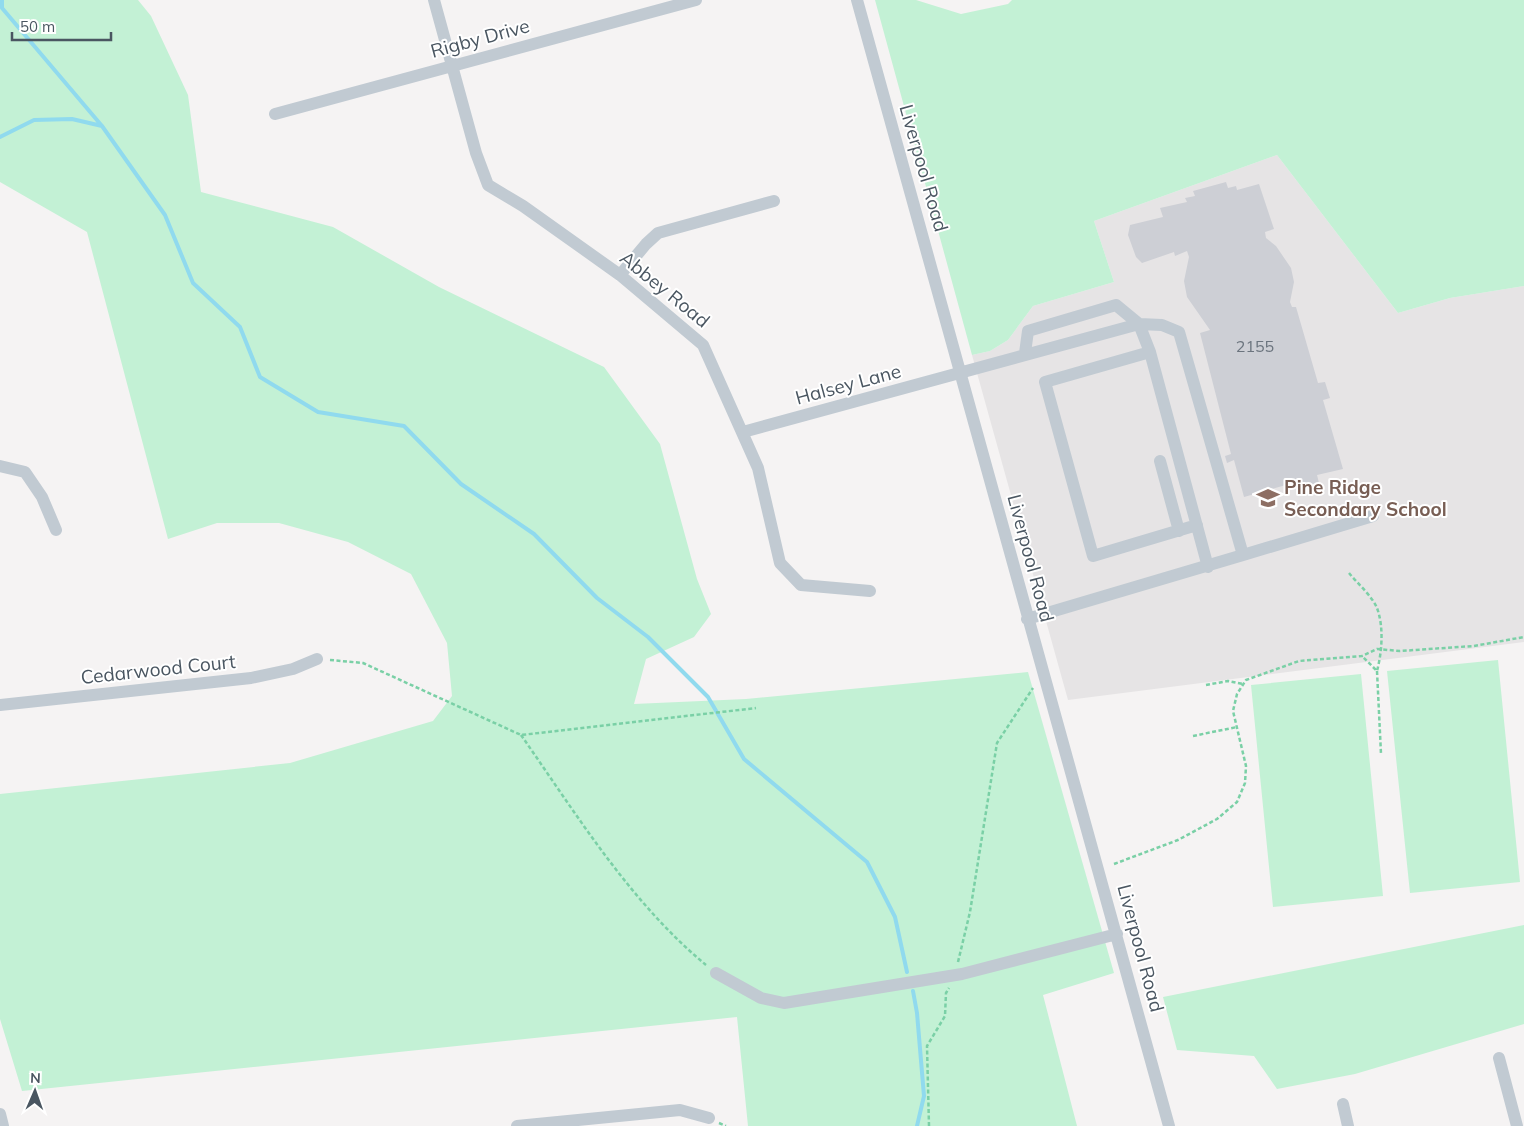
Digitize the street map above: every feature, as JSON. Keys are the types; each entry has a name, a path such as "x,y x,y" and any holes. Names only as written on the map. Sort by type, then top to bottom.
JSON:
{"street":[{"name":"Abbey Road","path":"434,0 454,65 476,153 488,185 523,206 620,275 703,345 758,468 780,563 801,585 870,591"},
{"name":"Rigby Drive","path":"275,114 696,0"},
{"name":"Liverpool Road","path":"858,0 1169,1126"},
{"path":"620,275 646,244 658,233 774,200"},
{"path":"1025,353 1028,331 1116,305 1139,324 1150,352 1208,567"},
{"name":"Halsey Lane","path":"743,432 962,373 1025,353 1139,324 1162,325 1179,332 1242,555"},
{"path":"1150,352 1045,382 1093,556 1197,525"},
{"path":"1160,461 1179,531"},
{"path":"0,466 26,472 42,497 56,530"},
{"path":"1028,620 1373,516"},
{"name":"Cedarwood Court","path":"0,706 251,678 293,669 317,659"},
{"path":"716,973 761,998 784,1003 955,975 1117,934"},
{"path":"1499,1058 1517,1126"},
{"path":"1342,1104 1348,1126"},
{"path":"517,1126 561,1124 680,1110 709,1118"},
{"path":"0,1114 4,1126"}],"path":[{"path":"1350,574 1376,606 1381,650 1377,671 1381,754"},
{"path":"1114,864 1178,840 1218,819 1237,802 1245,783 1246,766 1233,711 1237,694 1246,680 1299,661 1362,656 1381,650 1400,651 1474,646 1524,637"},
{"path":"1362,656 1377,671"},
{"path":"317,659 362,663 521,735 605,854 675,939 716,973"},
{"path":"1206,685 1228,681 1243,684"},
{"path":"929,1126 927,1046 945,1016 946,992 955,975 970,912 997,743 1033,688"},
{"path":"521,735 756,708"},
{"path":"1193,736 1237,728"}],"shaded area":[{"name":"Pine Ridge Secondary School","path":"1277,155 1398,313 1450,298 1524,286 1524,642 1068,700 972,355 990,351 1008,340 1033,306 1114,282 1094,221"}],"green space":[{"path":"0,0 138,0 151,16 188,95 201,192 333,227 439,287 604,367 660,444 697,579 711,614 694,637 646,659 634,704 746,699 1028,672 1114,973 1043,995 1077,1126 748,1126 737,1017 22,1091 0,1019 0,794 290,763 433,721 452,696 447,643 411,574 348,542 279,523 217,523 168,539 87,232 0,182"},
{"path":"875,0 916,0 961,14 1008,4 1012,0 1524,0 1524,286 1450,298 1398,313 1277,155 1094,221 1114,282 1033,306 1008,340 990,351 972,355"},
{"path":"1498,660 1520,882 1410,893 1387,671"},
{"path":"1361,674 1383,896 1273,907 1251,685"},
{"path":"1524,925 1524,1024 1355,1074 1277,1089 1254,1056 1177,1050 1163,997"}],"building":[{"name":"Pine Ridge Secondary School","path":"1226,182 1228,188 1236,186 1237,190 1259,184 1274,229 1265,232 1266,238 1276,246 1291,268 1294,282 1290,302 1292,307 1296,307 1318,383 1325,382 1330,398 1323,400 1343,469 1317,475 1319,483 1302,487 1300,481 1244,497 1234,460 1227,463 1225,456 1231,454 1200,333 1210,330 1187,297 1184,281 1189,257 1187,251 1175,256 1174,252 1142,263 1136,257 1128,235 1130,225 1163,217 1160,208 1187,202 1185,198 1195,196 1193,191"}],"waterway":[{"path":"2,0 2,8 102,126 165,215 193,283 240,327 260,377 318,412 404,426 461,484 534,534 597,598 648,637 708,697 744,759 867,862 895,917 907,972"},
{"path":"0,137 34,120 72,119 102,126"},
{"path":"913,991 917,1013 924,1096 917,1126"}],"place":[{"name":"Pine Ridge Secondary School","path":"1268,498"}]}
